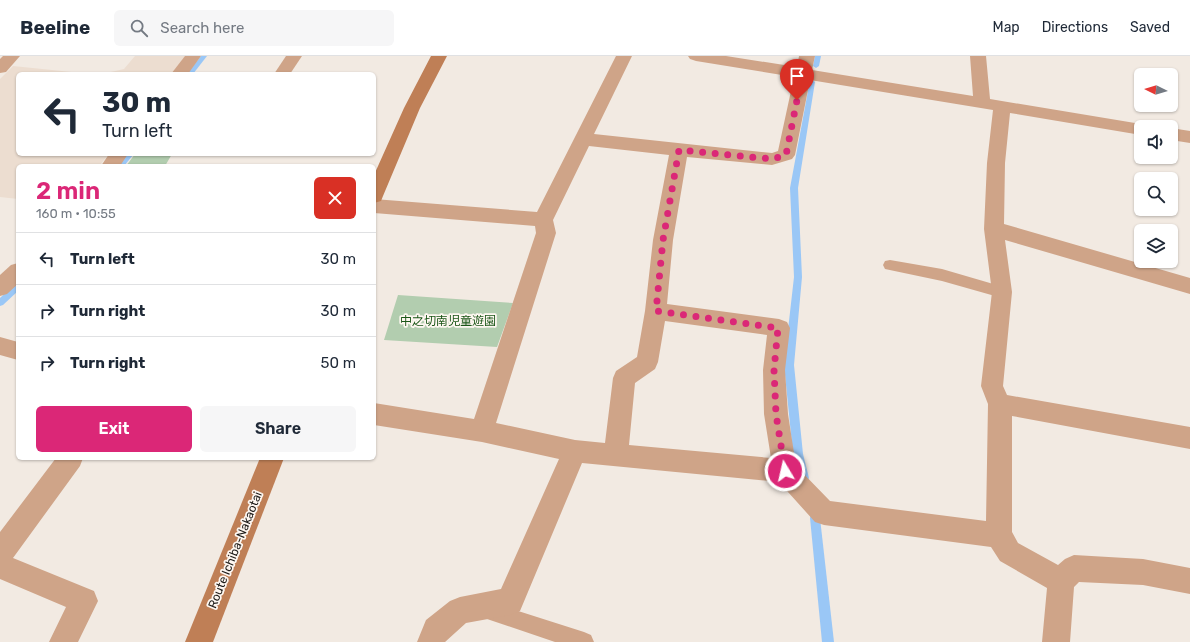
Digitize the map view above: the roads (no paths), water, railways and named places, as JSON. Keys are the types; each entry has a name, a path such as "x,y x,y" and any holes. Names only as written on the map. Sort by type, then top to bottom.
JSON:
{"main road":[{"path":"376,191 412,108 439,56"},
{"name":"Route Ichiba-Nakaotai","path":"199,642 271,460"}],"street":[{"path":"0,68 12,56"},
{"path":"181,72 193,56"},
{"path":"283,72 294,56"},
{"path":"482,431 546,233 543,220 624,56"},
{"path":"696,56 805,64 1002,106 1134,128"},
{"path":"978,56 982,102"},
{"path":"584,139 772,159 786,155 805,64"},
{"path":"1002,106 996,163 994,229 1002,292 992,386 1000,404 999,535 1009,552 1061,581"},
{"path":"1178,135 1190,137"},
{"path":"616,455 624,378 647,362 656,311 663,240 679,150"},
{"path":"376,206 543,220"},
{"path":"994,229 1190,286"},
{"path":"0,288 16,273"},
{"path":"656,311 778,328 774,377 776,414 785,471 824,513 999,535"},
{"path":"0,346 16,350"},
{"path":"1000,404 1190,438"},
{"path":"376,414 482,431 575,450 785,471"},
{"path":"431,642 436,630 460,612 510,601 575,450"},
{"path":"0,554 70,460"},
{"path":"0,566 84,601 63,642"},
{"path":"1056,642 1061,581 1074,568 1144,572 1190,581"}],"lane":[{"path":"890,265 942,275 1002,292"},
{"path":"480,608 584,642"}],"waterway":[{"path":"192,72 204,56"},
{"path":"816,66 818,56"},
{"path":"804,478 798,454 789,365 798,277 794,188 812,82"},
{"path":"122,164 128,156"},
{"path":"0,303 16,288"},
{"path":"815,518 828,642"}],"park label":[{"name":"中之切南児童遊園","path":"448,321"}]}
